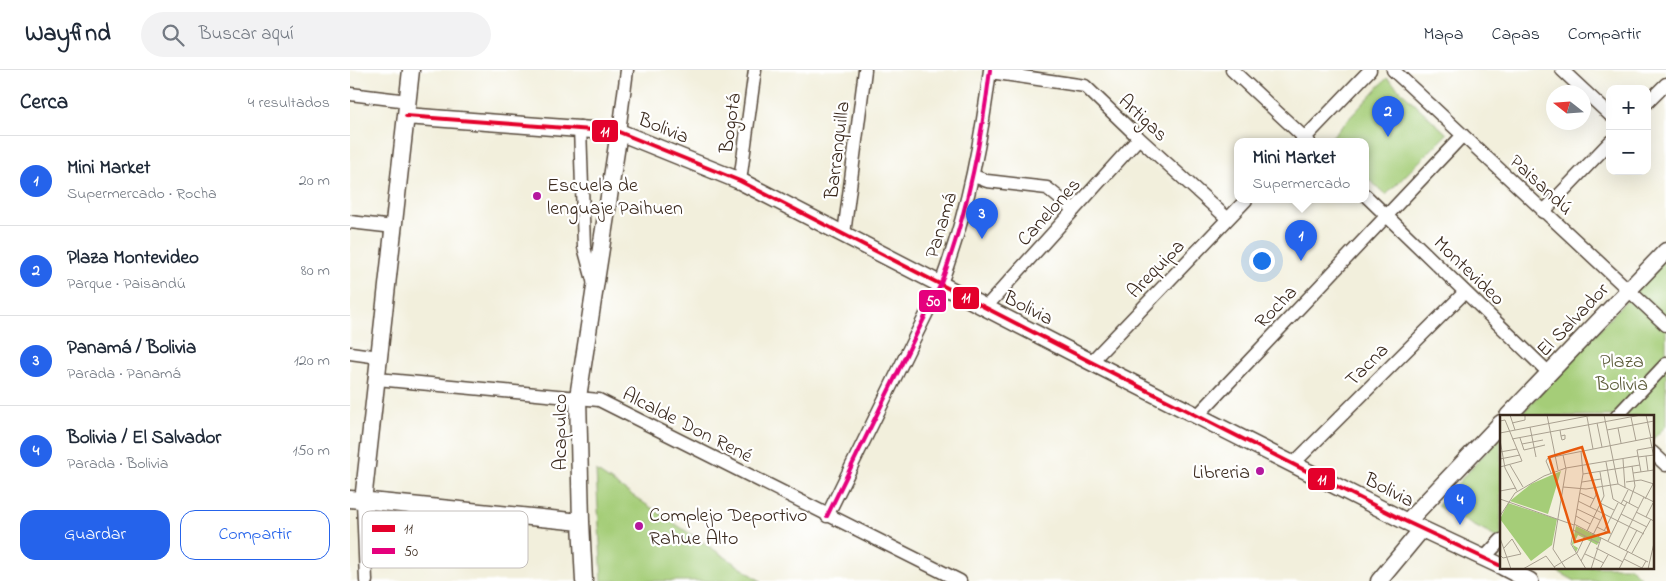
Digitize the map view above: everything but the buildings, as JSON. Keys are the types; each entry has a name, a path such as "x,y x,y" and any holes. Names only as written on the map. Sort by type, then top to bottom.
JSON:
{"street":[{"path":"362,545 357,500 377,379 411,70"},
{"name":"Acapulco","path":"584,581 580,522 578,397 627,70"},
{"name":"Bogotá","path":"740,181 755,70"},
{"name":"Barranquilla","path":"844,234 865,70"},
{"path":"1232,70 1302,138"},
{"path":"1308,138 1370,70"},
{"name":"Paisandú","path":"1393,70 1543,212 1666,324"},
{"path":"1562,70 1606,111"},
{"name":"Artigas","path":"990,71 1085,86 1138,138 1228,219"},
{"name":"Panamá","path":"826,516 940,286 961,227 974,176 985,114 990,71"},
{"path":"1651,99 1666,84"},
{"path":"350,94 407,108"},
{"name":"Bolivia","path":"407,108 619,132 740,181 940,286 1294,463 1407,522 1500,566"},
{"name":"Acapulco","path":"580,127 584,247 594,284"},
{"name":"Rocha","path":"1198,415 1463,136"},
{"name":"Canelones","path":"985,308 1138,138"},
{"path":"1543,212 1606,146"},
{"path":"974,176 987,180 1047,188 1074,210"},
{"name":"Montevideo","path":"1369,199 1549,373"},
{"name":"Arequipa","path":"1091,362 1243,203"},
{"path":"350,222 394,227"},
{"name":"El Salvador","path":"1509,415 1666,250"},
{"name":"Tacna","path":"1294,463 1466,292"},
{"path":"350,353 379,357"},
{"path":"1618,415 1666,364"},
{"name":"Alcalde Don René","path":"377,379 599,400 826,516 960,581"},
{"path":"1407,522 1500,424"},
{"path":"1654,454 1666,465"},
{"path":"357,500 468,511"},
{"path":"528,517 580,522"},
{"path":"1379,581 1422,529"},
{"path":"1484,558 1500,541"},
{"path":"365,568 366,581"},
{"name":"Bolivia","path":"1504,568 1530,581"}],"green space":[{"path":"1387,78 1447,134 1386,195 1369,180 1369,138 1331,138"},
{"name":"Plaza Bolivia","path":"1666,258 1666,426 1654,438 1654,415 1520,415"},
{"path":"1500,437 1500,539 1437,506"},
{"name":"Complejo Deportivo Rahue Alto","path":"596,471 761,581 602,581"},
{"path":"1552,568 1631,568 1644,581 1575,581"}],"transit line":[{"name":"50","path":"827,516 940,286 950,259 972,180 990,70"},
{"name":"11","path":"406,116 619,132 740,181 1407,522 1500,566"}],"place":[{"name":"Plaza Montevideo","path":"1388,137"},
{"name":"Escuela de lenguaje Paihuen","path":"537,196"},
{"name":"Panamá / Bolivia","path":"982,239"},
{"name":"Mini Market","path":"1301,261"},
{"name":"Libreria","path":"1260,471"},
{"name":"Bolivia / El Salvador","path":"1460,525"},
{"name":"Complejo Deportivo Rahue Alto","path":"639,526"}]}
